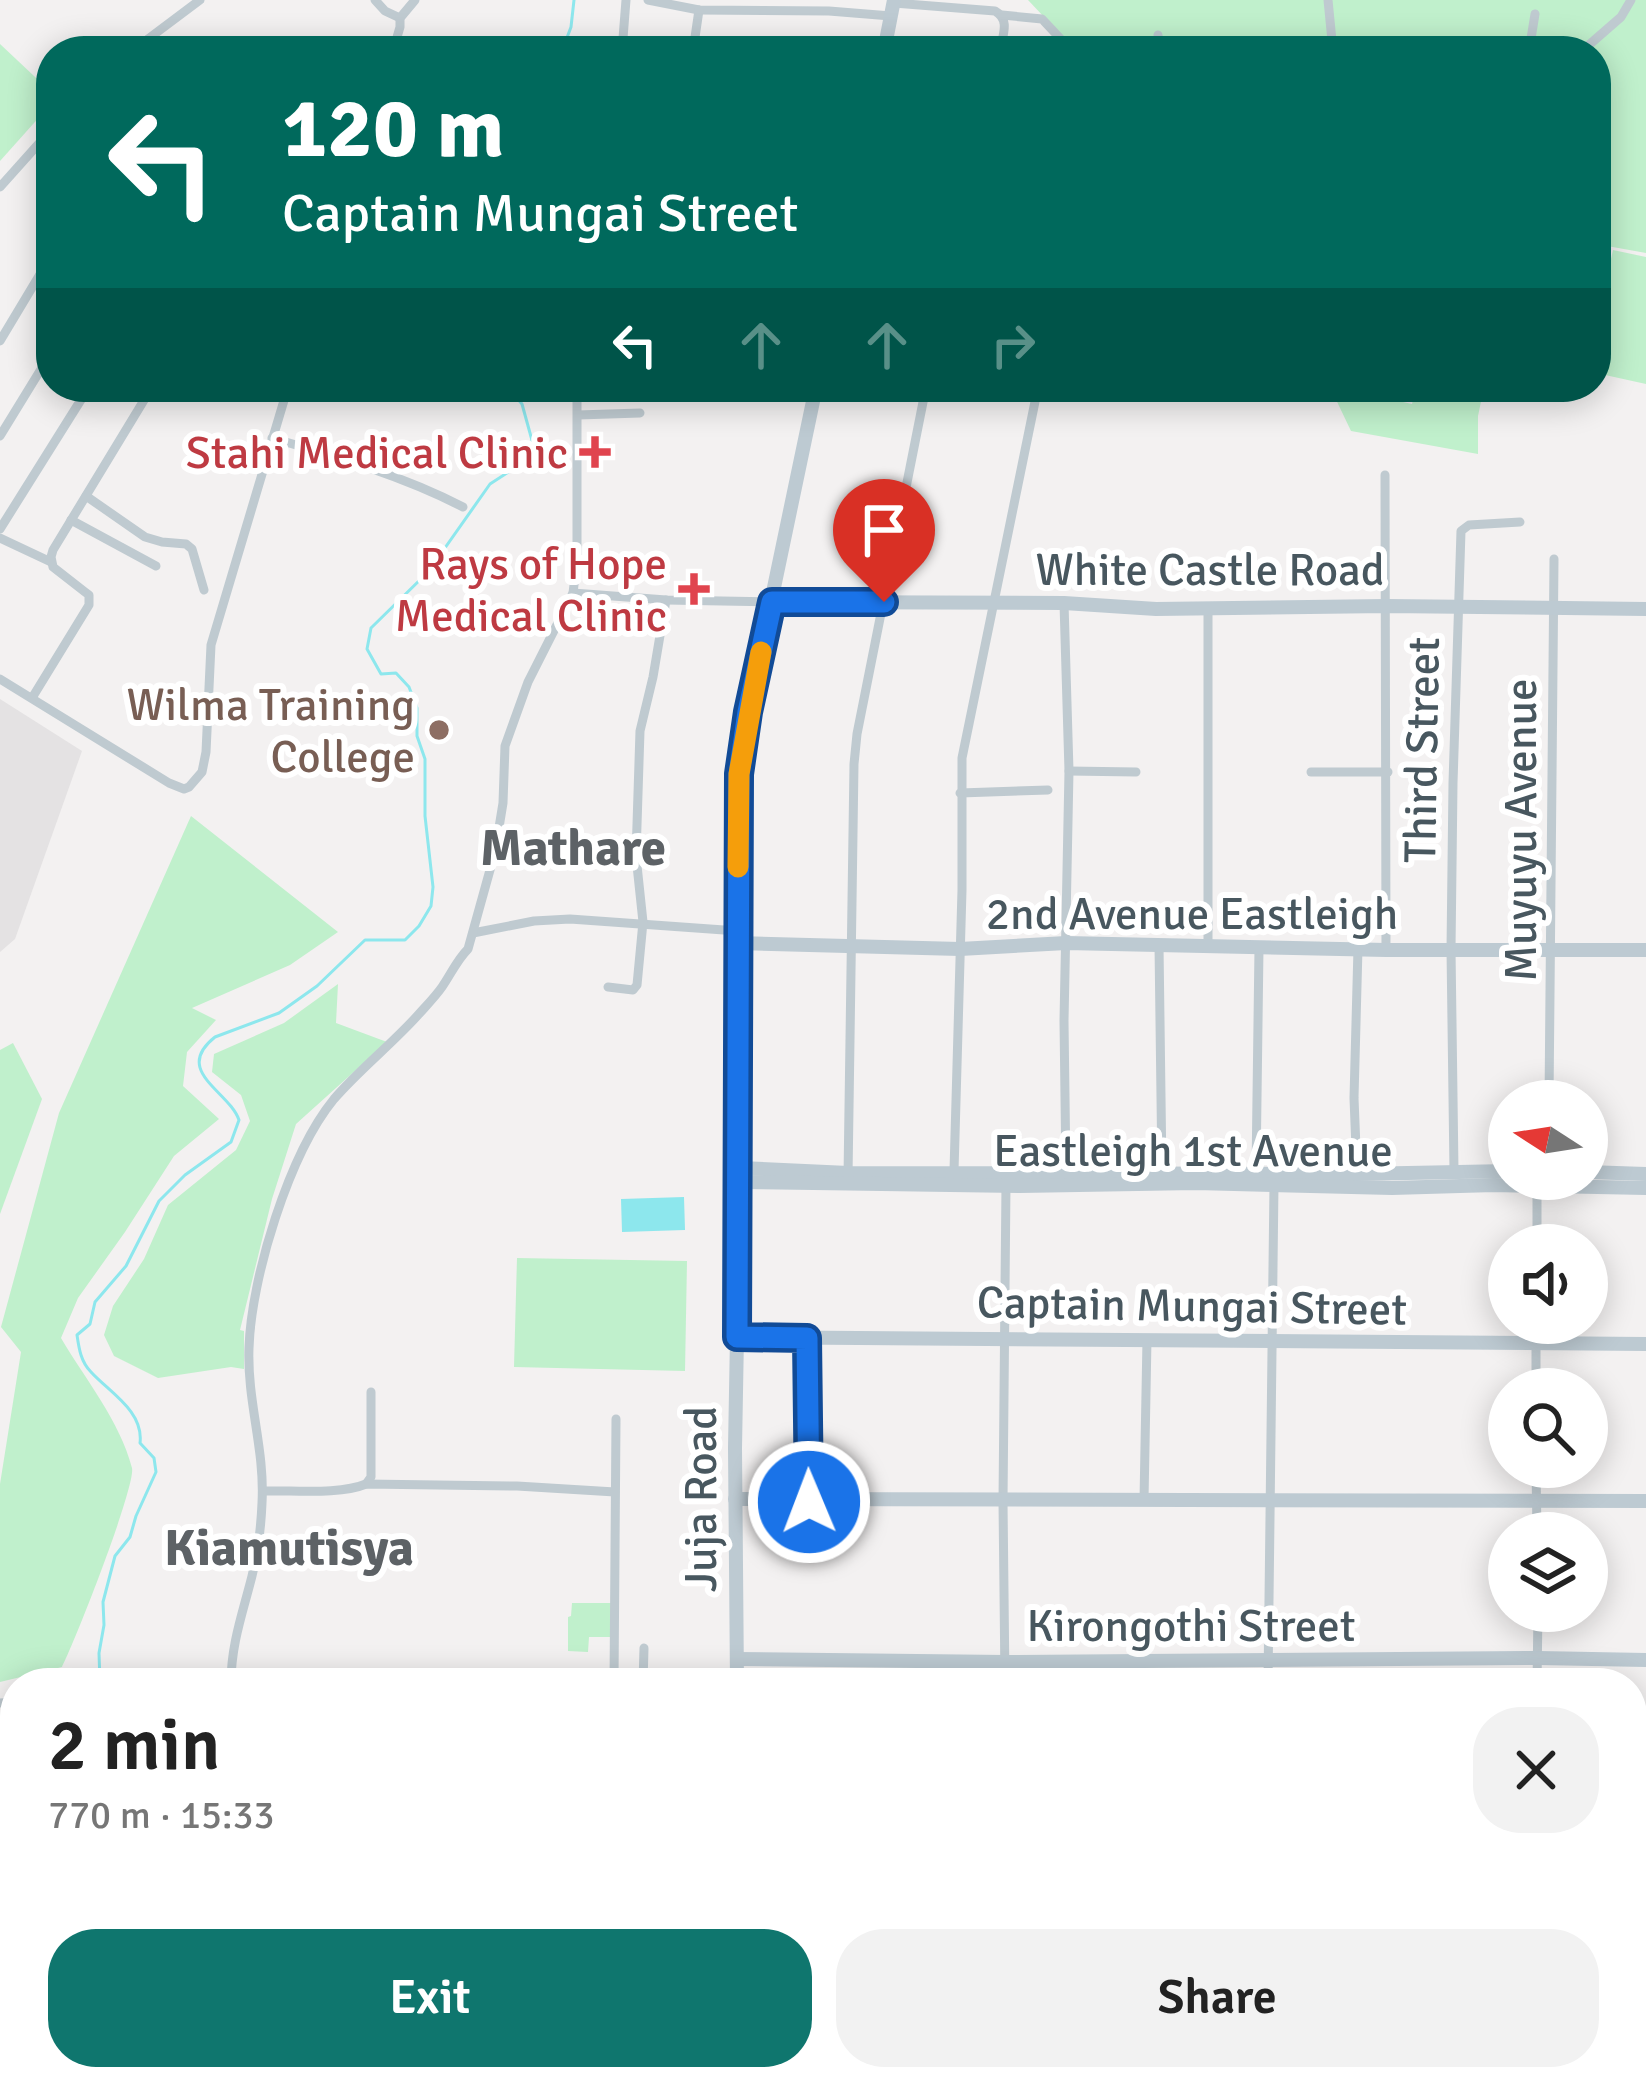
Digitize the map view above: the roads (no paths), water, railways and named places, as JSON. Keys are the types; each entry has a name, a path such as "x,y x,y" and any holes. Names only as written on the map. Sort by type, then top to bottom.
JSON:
{"street":[{"path":"152,36 200,0"},
{"path":"375,0 400,17"},
{"path":"397,36 400,17 415,0"},
{"path":"623,36 626,0"},
{"path":"648,0 699,10 807,6 992,10 1042,19 1058,36"},
{"path":"1328,0 1332,36"},
{"path":"1599,36 1621,17 1630,0"},
{"path":"887,36 893,6"},
{"path":"695,36 699,10"},
{"path":"1531,36 1535,14"},
{"path":"1002,15 1003,36"},
{"path":"0,187 36,147"},
{"path":"0,341 36,281"},
{"path":"0,436 36,377"},
{"path":"32,698 89,605 89,595 51,562 0,533 80,402"},
{"path":"51,562 53,550 143,402"},
{"path":"0,679 169,783 189,788 202,772 206,752 211,645 284,402"},
{"path":"231,1668 239,1616 253,1573 263,1491 263,1460 249,1380 250,1325 263,1264 284,1196 308,1141 334,1099 441,989 468,949 495,852 505,746 529,682 573,592 578,402"},
{"name":"Juja Road","path":"737,1668 739,774 813,402"},
{"path":"848,1178 854,764 923,402"},
{"path":"954,1171 962,758 1035,402"},
{"path":"578,415 640,412"},
{"path":"272,438 409,482 463,508"},
{"path":"1385,475 1386,950"},
{"path":"86,496 145,536 186,544 192,549 204,590"},
{"path":"71,520 156,566"},
{"name":"Third Street","path":"1454,1172 1451,950 1461,531 1469,525 1520,522"},
{"name":"Muyuyu Avenue","path":"1549,1080 1554,559"},
{"path":"573,592 772,602"},
{"path":"608,987 636,988 643,922 636,843 640,738 666,600"},
{"name":"White Castle Road","path":"772,602 1064,603 1156,609 1646,609"},
{"path":"1064,603 1069,771 1066,1173"},
{"path":"1208,608 1208,946"},
{"path":"1069,771 1136,772"},
{"path":"1311,772 1388,772"},
{"path":"960,793 1048,790"},
{"path":"473,933 548,920 643,922 738,937"},
{"name":"2nd Avenue Eastleigh","path":"738,937 960,949 1066,944 1646,950"},
{"path":"1159,945 1162,1173"},
{"path":"1256,1172 1259,948"},
{"path":"1357,1174 1358,948"},
{"path":"737,1210 770,1176 747,1155 739,1127"},
{"name":"Eastleigh 1st Avenue","path":"848,1178 954,1171 1006,1179 1066,1173 1488,1171"},
{"path":"1608,1173 1646,1174"},
{"name":"Eastleigh 1st Avenue","path":"739,1174 1488,1187"},
{"path":"1005,1668 1006,1179"},
{"path":"1268,1668 1274,1184"},
{"name":"Eastleigh 1st Avenue","path":"1608,1187 1646,1188"},
{"name":"Captain Mungai Street","path":"737,1337 1488,1342"},
{"path":"807,1338 809,1502"},
{"path":"1144,1500 1148,1340"},
{"name":"Captain Mungai Street","path":"1608,1344 1646,1344"},
{"path":"263,1491 366,1484 371,1477 371,1392"},
{"path":"614,1668 616,1419"},
{"path":"366,1484 615,1492"},
{"path":"1537,1488 1537,1512"},
{"path":"735,1499 1646,1501"},
{"path":"1538,1632 1538,1668"},
{"path":"643,1668 644,1648"},
{"name":"Kirongothi Street","path":"737,1659 1646,1660"}],"water":[{"path":"684,1197 685,1230 622,1232 621,1199"}],"waterway":[{"path":"568,36 574,0"},
{"path":"100,1668 103,1602 115,1556 130,1537 156,1472 154,1458 140,1443 137,1421 88,1368 77,1335 90,1324 95,1302 126,1266 159,1201 185,1175 231,1142 239,1120 201,1071 203,1049 215,1037 279,1013 317,986 365,940 405,940 431,906 425,759 417,736 417,708 409,687 396,673 381,674 367,649 371,628 428,572 490,484 533,456 520,402"}],"place":[{"name":"Stahi Medical Clinic","path":"595,452"},
{"name":"Rays of Hope Medical Clinic","path":"694,589"},
{"name":"Wilma Training College","path":"439,730"}],"district":[{"name":"Mathare","path":"573,847"},
{"name":"Kiamutisya","path":"289,1547"}]}
